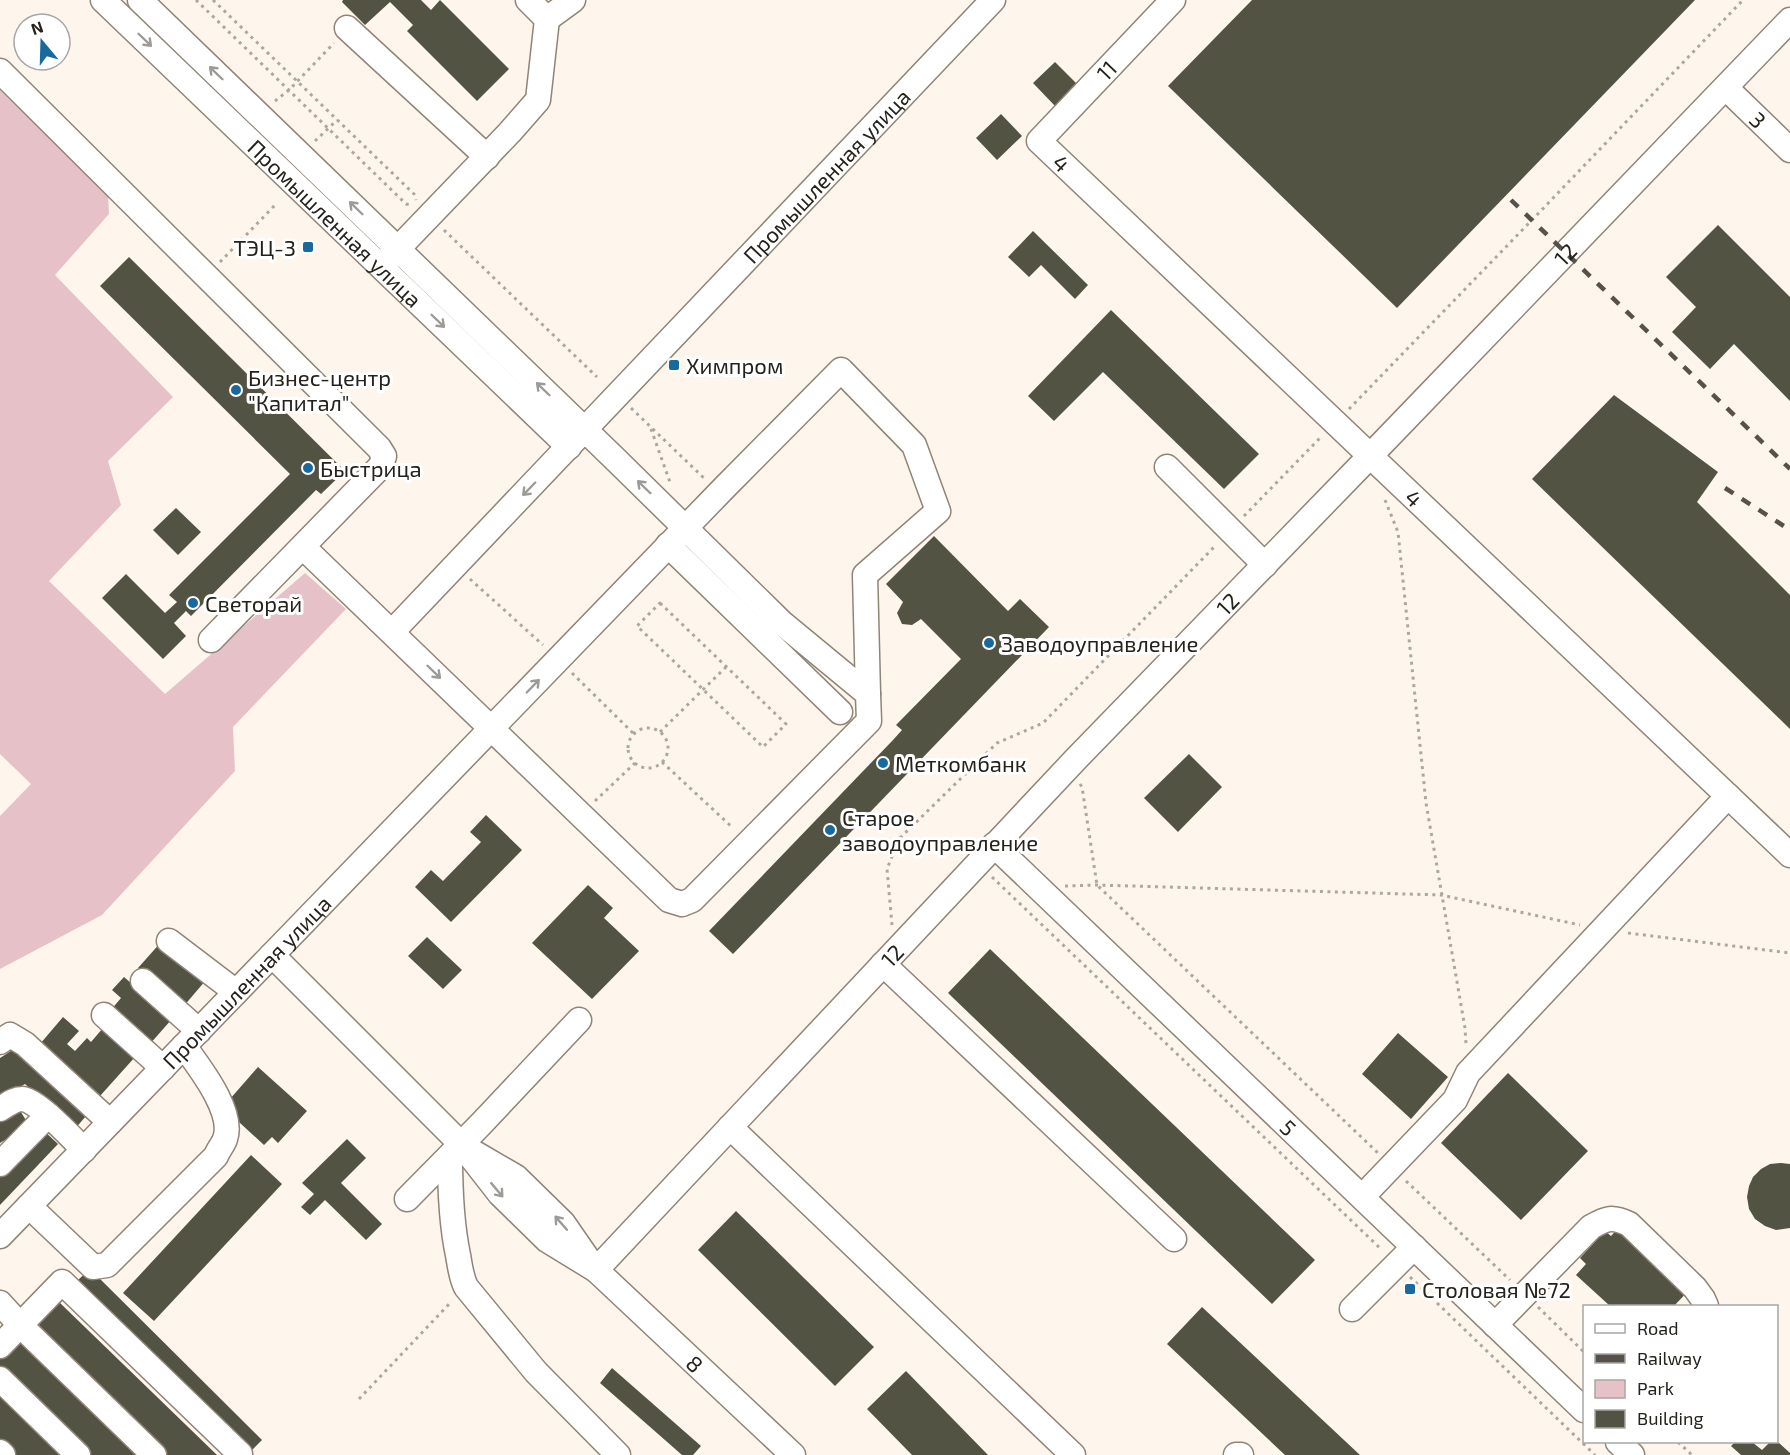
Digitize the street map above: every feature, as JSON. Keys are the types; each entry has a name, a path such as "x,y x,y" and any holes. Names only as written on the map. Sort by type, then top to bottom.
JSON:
{"street":[{"name":"Промышленная улица","path":"0,1236 686,527 578,438 381,266 103,0"},
{"name":"Промышленная улица","path":"140,0 398,249 578,438"},
{"path":"528,0 547,18"},
{"path":"381,266 487,157 538,100 547,18 573,0"},
{"name":"Промышленная улица","path":"392,632 993,0"},
{"name":"11","path":"1039,141 1173,0"},
{"name":"12","path":"596,1270 1066,769 1790,20"},
{"path":"347,28 487,157"},
{"path":"0,70 379,448 384,456 381,466 211,640"},
{"name":"3","path":"1726,88 1790,150"},
{"name":"4","path":"1039,141 1790,855"},
{"path":"303,547 669,900 682,904 692,900 869,721 865,575 938,511 914,445 841,369 686,527 782,623 868,694"},
{"path":"1167,467 1265,565"},
{"path":"668,545 840,712"},
{"path":"1362,1197 1455,1100 1468,1073 1728,796"},
{"name":"5","path":"986,854 1036,887 1583,1409"},
{"path":"169,941 236,992"},
{"name":"8","path":"272,955 455,1150 547,1240 596,1270 793,1455"},
{"path":"888,958 1174,1239"},
{"path":"29,1206 93,1267 107,1265 216,1156 226,1137 225,1118 191,1038 143,981"},
{"path":"104,1015 163,1068"},
{"path":"407,1199 579,1020"},
{"path":"3,1035 25,1044 110,1122"},
{"path":"0,1109 12,1101 23,1098 36,1104 84,1150"},
{"path":"0,1164 48,1115"},
{"path":"730,1127 1073,1455"},
{"path":"455,1150 452,1212 466,1287 536,1372 618,1455"},
{"path":"1496,1325 1591,1227 1605,1219 1617,1218 1629,1224 1695,1288 1706,1305"},
{"path":"1352,1309 1414,1247"},
{"path":"0,1346 62,1282 240,1454"},
{"path":"0,1303 154,1455"},
{"path":"0,1379 78,1455"},
{"path":"1618,1443 1632,1455"},
{"path":"1236,1455 1241,1455"}],"path":[{"path":"196,0 406,204 419,207 414,194 213,0"},
{"path":"276,101 347,28"},
{"path":"315,142 336,120"},
{"path":"207,276 277,203"},
{"path":"436,223 597,377"},
{"path":"630,407 719,493"},
{"path":"651,427 674,494"},
{"path":"1381,490 1398,532 1426,803 1466,1028 1468,1073"},
{"path":"660,603 786,724 763,747 703,690 637,626 660,603"},
{"path":"660,732 726,667"},
{"path":"644,728 660,732 665,737 668,750 662,762 657,766 645,767 635,763 628,746 633,734 644,728"},
{"path":"662,762 748,843"},
{"path":"581,815 635,763"},
{"path":"1066,769 1082,787 1097,885 1583,1351"},
{"path":"888,958 887,869 899,839"},
{"path":"986,854 1396,1264 1595,1455"},
{"path":"1036,887 1097,885 1441,895 1601,930 1790,954"},
{"path":"359,1400 466,1287"},
{"path":"1679,1443 1692,1455"}],"green space":[{"path":"0,90 108,195 109,214 55,275 173,397 108,461 121,505 49,581 165,694 305,573 346,609 233,727 235,771 102,915 0,969 0,816 31,784 0,754"}],"building":[{"path":"343,0 421,0 431,10 440,0 509,69 477,101 407,31 413,25 390,2 365,25 342,2"},
{"path":"1252,0 1695,0 1397,308 1168,86"},
{"path":"1055,62 1078,85 1056,107 1033,83"},
{"path":"1001,114 1022,136 997,160 976,138"},
{"path":"1718,225 1790,297 1790,401 1734,344 1710,369 1672,332 1696,307 1666,277"},
{"path":"1033,231 1088,285 1075,299 1041,265 1029,277 1008,257"},
{"path":"129,257 345,471 321,494 316,490 191,616 186,611 174,623 186,636 163,659 102,598 126,574 165,613 177,602 169,595 290,474 100,286"},
{"path":"1111,310 1259,454 1224,489 1103,372 1054,421 1028,396"},
{"path":"1614,395 1718,472 1697,502 1790,595 1790,729 1532,479"},
{"path":"176,508 201,532 178,555 153,530"},
{"name":"Заводоуправление","path":"934,536 1008,611 1020,599 1049,627 733,954 709,931 893,740 902,730 896,725 961,659 921,619 912,625 902,624 897,613 903,602 886,584"},
{"path":"1189,754 1222,787 1178,832 1144,798"},
{"path":"486,815 522,850 451,922 415,887 431,870 443,881 481,842 470,832"},
{"path":"588,885 613,908 604,918 639,951 592,999 532,943"},
{"path":"427,937 462,970 443,989 408,956"},
{"path":"162,941 206,980 183,1007 138,968"},
{"path":"990,949 1315,1260 1272,1304 948,993"},
{"path":"124,977 172,1019 149,1045 110,1011 121,998 112,990"},
{"path":"63,1017 79,1031 67,1044 75,1051 87,1038 91,1042 103,1028 135,1057 100,1096 40,1044"},
{"path":"1398,1033 1448,1077 1411,1119 1362,1074"},
{"path":"14,1049 86,1116 74,1130 25,1084 0,1099 0,1058"},
{"path":"258,1067 307,1111 278,1143 272,1137 264,1145 227,1111 234,1103 230,1099"},
{"path":"1508,1073 1588,1151 1521,1220 1441,1143"},
{"path":"19,1109 29,1125 0,1143 0,1121"},
{"path":"43,1130 58,1144 0,1205 0,1175"},
{"path":"347,1139 366,1158 341,1183 382,1224 366,1240 325,1200 310,1215 301,1207 314,1194 302,1183"},
{"path":"251,1155 282,1184 154,1321 123,1293"},
{"path":"1770,1164 1790,1164 1790,1228 1776,1230 1755,1219 1749,1209 1747,1197 1753,1177 1761,1169"},
{"path":"736,1211 874,1347 835,1386 698,1250"},
{"path":"1622,1224 1691,1288 1675,1305 1609,1305 1576,1275 1586,1264 1580,1258 1605,1231 1611,1236"},
{"path":"90,1269 262,1440 251,1451 78,1280"},
{"path":"59,1302 217,1455 167,1455 35,1326"},
{"path":"1202,1307 1360,1455 1285,1455 1167,1344"},
{"path":"19,1337 140,1455 91,1455 0,1367 0,1357"},
{"path":"612,1368 701,1446 693,1455 682,1455 600,1383"},
{"path":"906,1371 988,1455 912,1455 867,1409"},
{"path":"0,1396 62,1455 12,1455 0,1443"},
{"path":"1778,1442 1790,1455 1741,1455 1731,1446 1734,1443 1753,1443 1762,1450 1769,1443"}],"railway":[{"path":"1511,200 1790,469"},
{"path":"1725,488 1790,530"}],"place":[{"name":"ТЭЦ-3","path":"308,247"},
{"name":"Химпром","path":"674,365"},
{"name":"Бизнес-центр \"Капитал\"","path":"236,390"},
{"name":"Быстрица","path":"308,468"},
{"name":"Светорай","path":"193,603"},
{"name":"Заводоуправление","path":"989,643"},
{"name":"Меткомбанк","path":"883,763"},
{"name":"Старое заводоуправление","path":"830,830"},
{"name":"Столовая №72","path":"1410,1289"}]}
